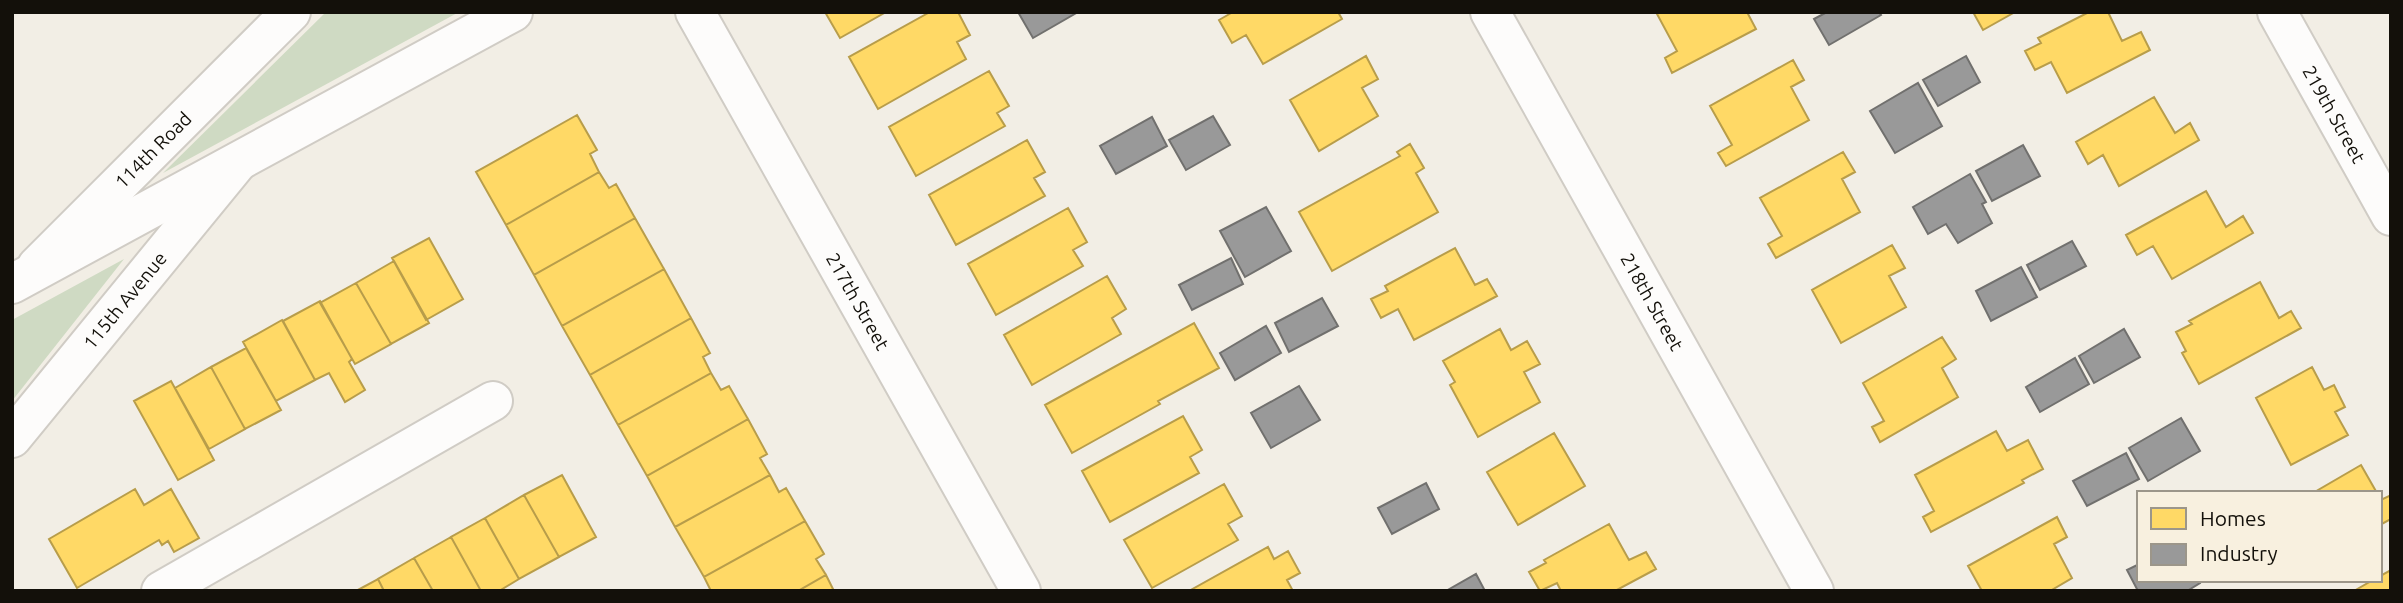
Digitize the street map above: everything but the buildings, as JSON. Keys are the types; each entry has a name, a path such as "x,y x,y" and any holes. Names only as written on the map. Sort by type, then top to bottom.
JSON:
{"street":[{"name":"114th Road","path":"19,280 290,12"},
{"name":"115th Avenue","path":"19,280 513,12"},
{"name":"217th Street","path":"695,12 1021,591"},
{"name":"218th Street","path":"1490,12 1814,591"},
{"name":"219th Street","path":"2277,12 2391,216"},
{"name":"115th Avenue","path":"12,438 238,162"},
{"path":"161,591 493,401"}],"green space":[{"path":"326,12 459,12 163,173"},
{"path":"124,259 12,401 12,320"}]}
